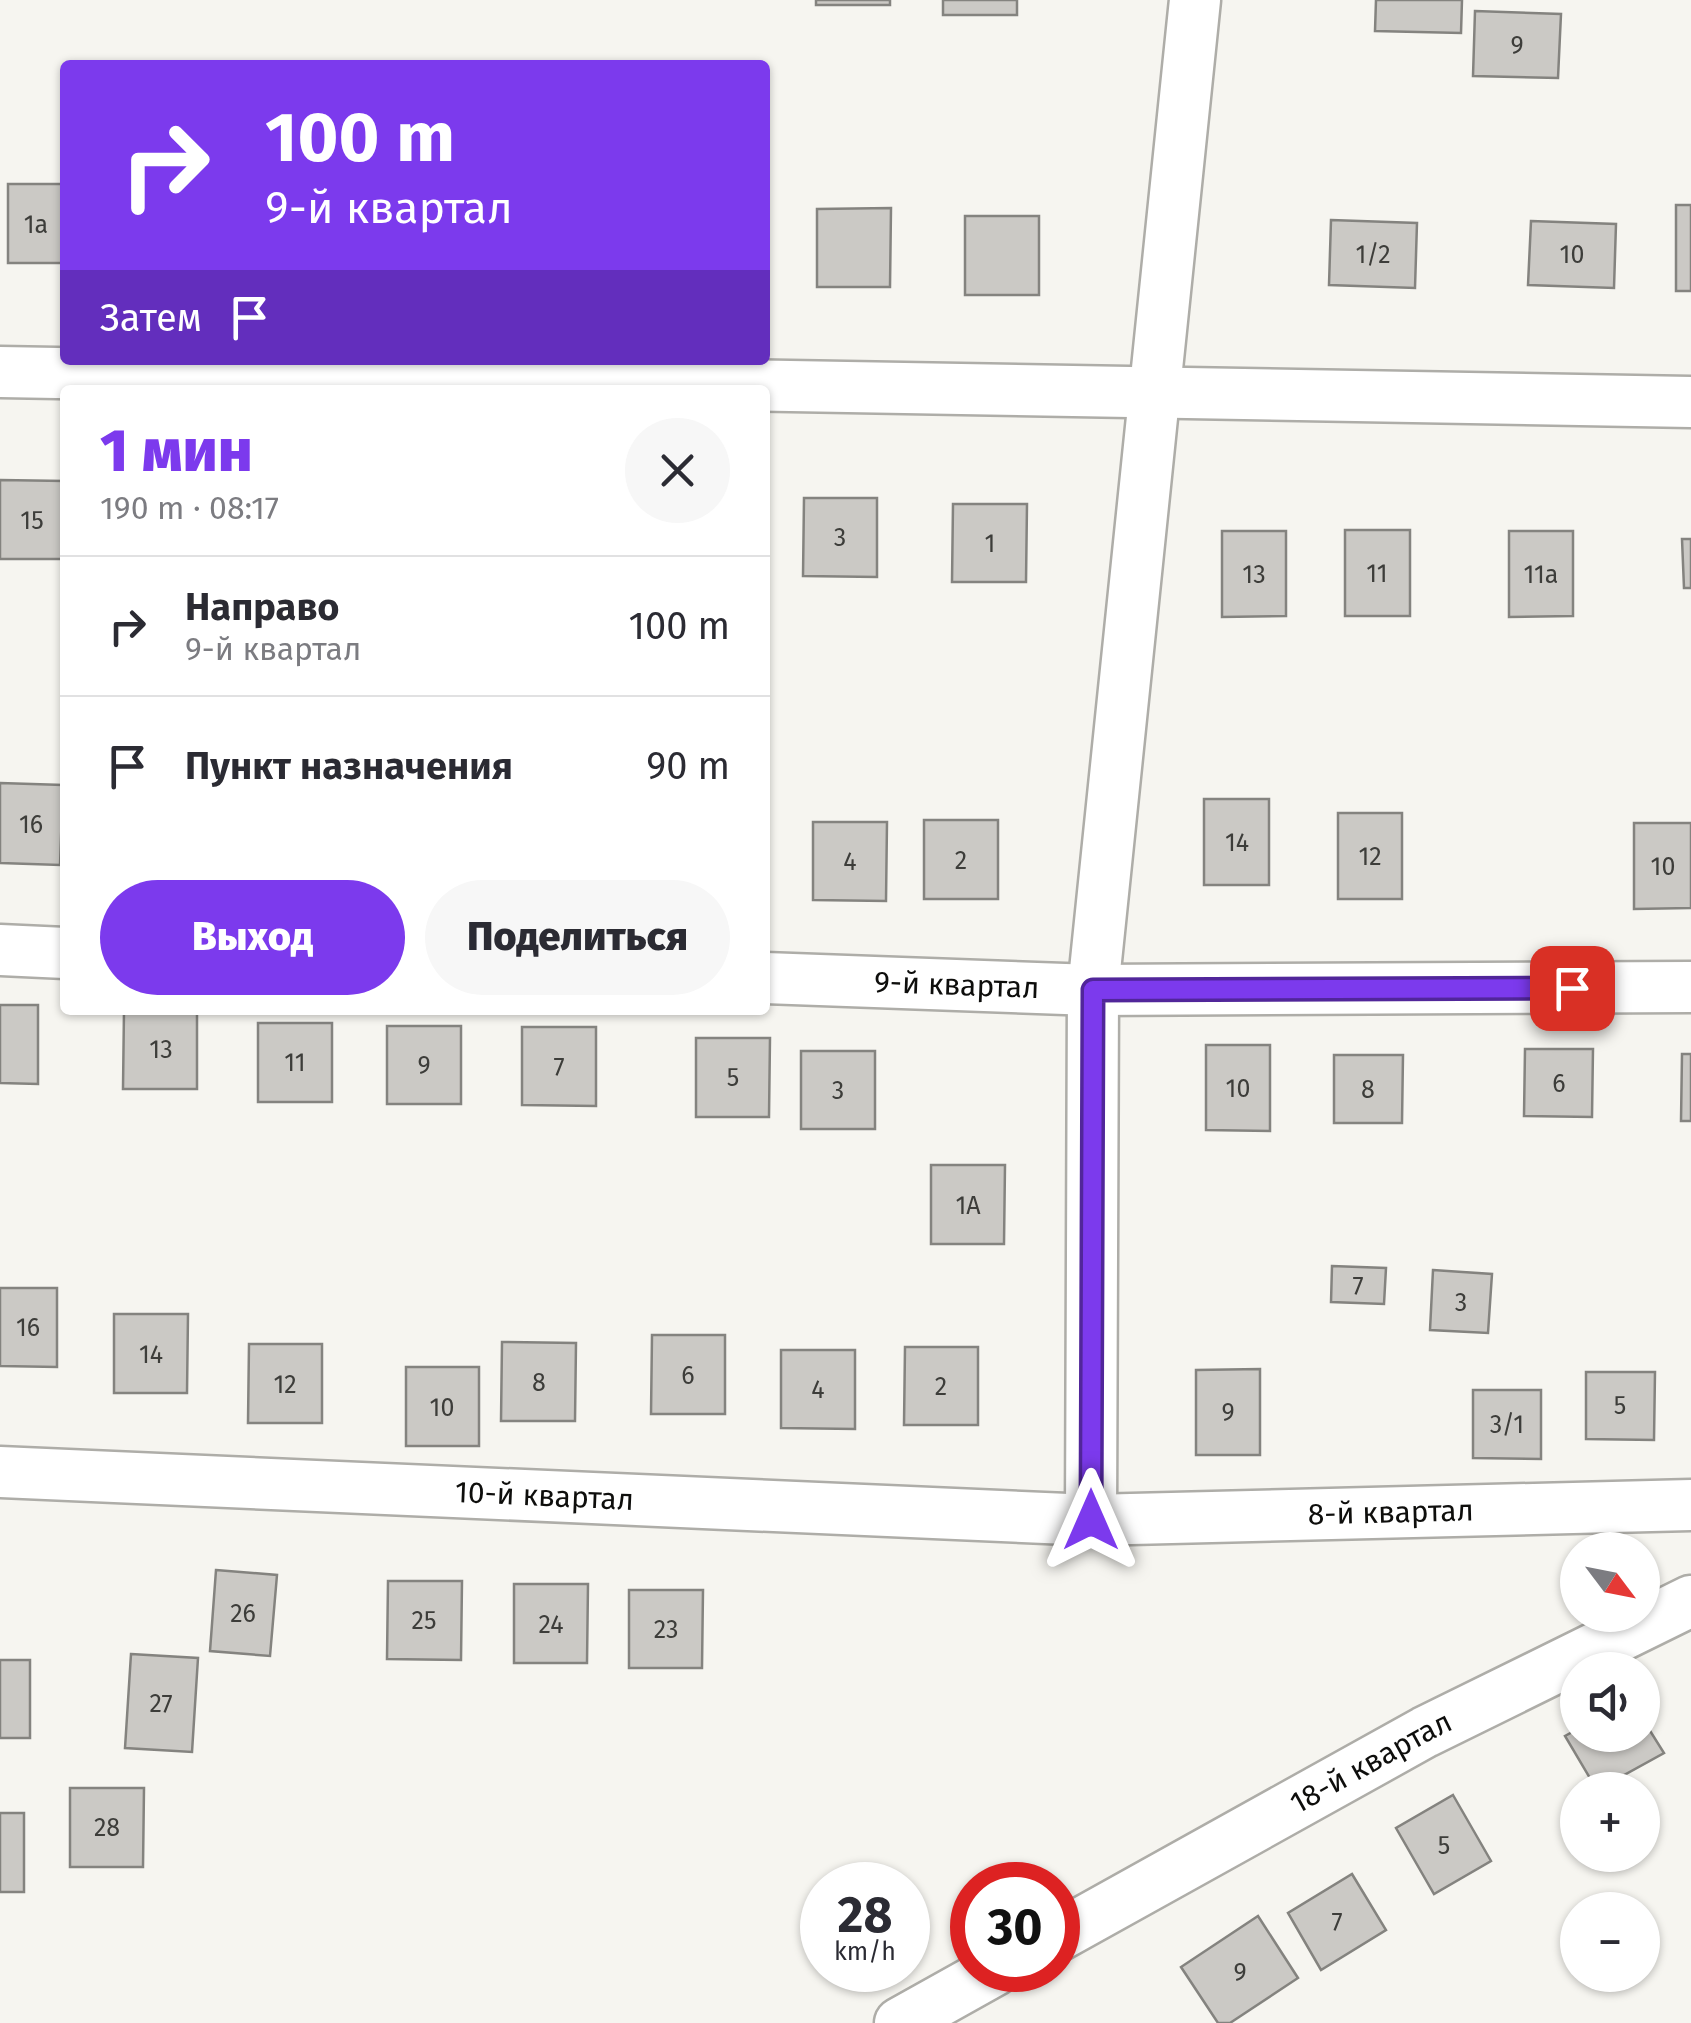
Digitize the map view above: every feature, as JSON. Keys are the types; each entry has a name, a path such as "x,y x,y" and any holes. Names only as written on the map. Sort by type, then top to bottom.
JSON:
{"street":[{"path":"1091,1520 1093,990 1195,0"},
{"path":"0,372 749,385"},
{"path":"770,385 1691,402"},
{"path":"0,950 60,952"},
{"name":"9-й квартал","path":"770,978 1093,990 1691,987"},
{"name":"10-й квартал","path":"0,1472 1091,1520"},
{"name":"8-й квартал","path":"1091,1520 1691,1505"},
{"name":"18-й квартал","path":"1080,1924 1425,1732 1691,1601"},
{"path":"900,2023 956,1992"}],"building":[{"path":"816,0 890,0 890,5 816,5"},
{"path":"943,0 1017,0 1017,15 943,15"},
{"path":"1376,0 1462,0 1461,33 1375,31"},
{"path":"1475,11 1561,14 1558,78 1473,76"},
{"path":"8,184 60,184 60,263 8,263"},
{"path":"1676,205 1691,205 1691,291 1676,291"},
{"path":"891,208 890,287 817,287 817,209"},
{"path":"965,216 1039,216 1039,295 965,295"},
{"path":"1331,220 1417,223 1415,288 1329,285"},
{"path":"1531,221 1616,224 1614,288 1528,285"},
{"path":"0,480 60,481 60,559 0,559"},
{"path":"804,498 877,498 877,577 803,576"},
{"path":"953,504 1027,504 1026,582 952,582"},
{"path":"1345,530 1410,530 1410,616 1345,616"},
{"path":"1222,531 1286,531 1286,616 1222,617"},
{"path":"1509,531 1573,531 1573,616 1509,617"},
{"path":"1682,539 1691,539 1691,588 1684,588"},
{"path":"0,783 60,785 60,865 0,863"},
{"path":"1204,799 1269,799 1269,885 1204,885"},
{"path":"1338,813 1402,813 1402,899 1338,899"},
{"path":"924,820 998,820 998,899 924,899"},
{"path":"813,822 887,822 886,901 813,900"},
{"path":"1634,823 1691,823 1691,908 1634,909"},
{"path":"0,1005 38,1005 38,1084 0,1083"},
{"path":"124,1015 197,1015 197,1089 123,1089"},
{"path":"258,1023 332,1023 332,1102 258,1102"},
{"path":"387,1026 461,1026 461,1104 387,1104"},
{"path":"522,1027 596,1027 596,1106 522,1105"},
{"path":"696,1038 770,1038 769,1117 696,1117"},
{"path":"1206,1045 1270,1045 1270,1131 1206,1130"},
{"path":"1525,1049 1593,1049 1592,1117 1524,1116"},
{"path":"801,1051 875,1051 875,1129 801,1129"},
{"path":"1682,1054 1691,1054 1691,1121 1681,1121"},
{"path":"1334,1055 1403,1055 1402,1123 1334,1123"},
{"path":"931,1165 1005,1165 1004,1244 931,1244"},
{"path":"1332,1266 1386,1268 1384,1304 1331,1302"},
{"path":"1433,1270 1492,1274 1488,1333 1430,1330"},
{"path":"0,1288 57,1288 57,1367 0,1366"},
{"path":"114,1314 188,1314 187,1393 114,1393"},
{"path":"652,1335 725,1335 725,1414 651,1414"},
{"path":"502,1342 576,1343 575,1421 501,1421"},
{"path":"249,1344 322,1344 322,1423 248,1423"},
{"path":"905,1347 978,1347 978,1425 904,1425"},
{"path":"781,1350 855,1350 855,1429 781,1428"},
{"path":"406,1367 479,1367 479,1446 406,1446"},
{"path":"1260,1369 1260,1455 1196,1455 1196,1370"},
{"path":"1586,1372 1655,1372 1654,1440 1586,1439"},
{"path":"1473,1390 1541,1390 1541,1459 1473,1458"},
{"path":"216,1570 277,1575 270,1656 210,1651"},
{"path":"388,1581 462,1581 461,1660 387,1659"},
{"path":"514,1584 588,1584 587,1663 514,1663"},
{"path":"629,1590 703,1590 702,1668 629,1668"},
{"path":"131,1654 198,1658 192,1752 125,1748"},
{"path":"0,1660 30,1660 30,1738 0,1738"},
{"path":"1660,1747 1664,1753 1630,1772 1586,1772 1574,1752 1660,1752"},
{"path":"70,1788 144,1788 143,1867 70,1867"},
{"path":"1453,1795 1491,1861 1434,1894 1396,1828"},
{"path":"0,1813 24,1813 24,1892 0,1892"},
{"path":"1352,1874 1386,1930 1321,1970 1288,1913"},
{"path":"1258,1916 1298,1978 1230,2023 1218,2023 1181,1967"}],"route":[{"path":"1091,1520 1093,990 1572,988"}]}
